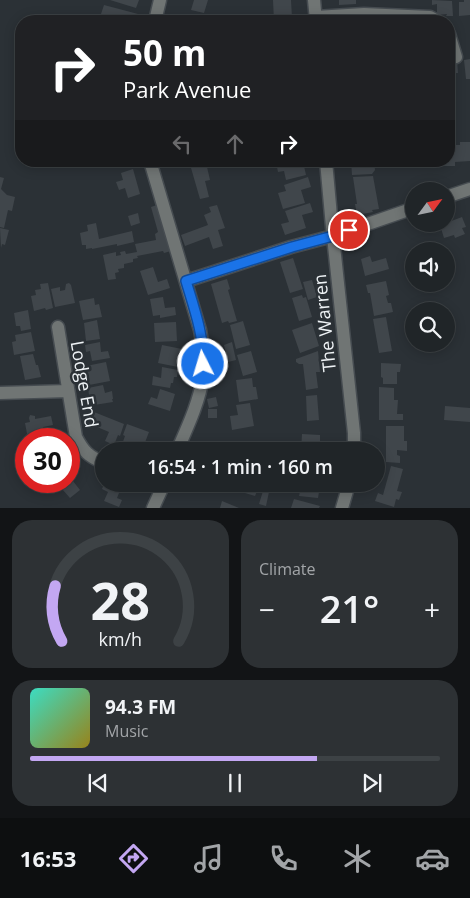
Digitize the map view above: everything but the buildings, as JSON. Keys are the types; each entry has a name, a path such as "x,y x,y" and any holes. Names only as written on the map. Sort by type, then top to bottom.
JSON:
{"street":[{"path":"156,15 160,0"},
{"path":"314,0 316,15"},
{"path":"354,15 386,15"},
{"path":"152,167 200,330 203,351 203,376 198,398 181,442"},
{"name":"The Warren","path":"327,167 354,442"},
{"path":"455,194 470,189"},
{"path":"186,281 333,236 405,211"},
{"name":"Lodge End","path":"58,328 76,437 82,448 95,459"},
{"path":"0,393 68,391"},
{"path":"153,508 159,492"},
{"path":"342,508 347,492"}],"route":[{"path":"203,364 200,330 186,281 349,230"}]}
